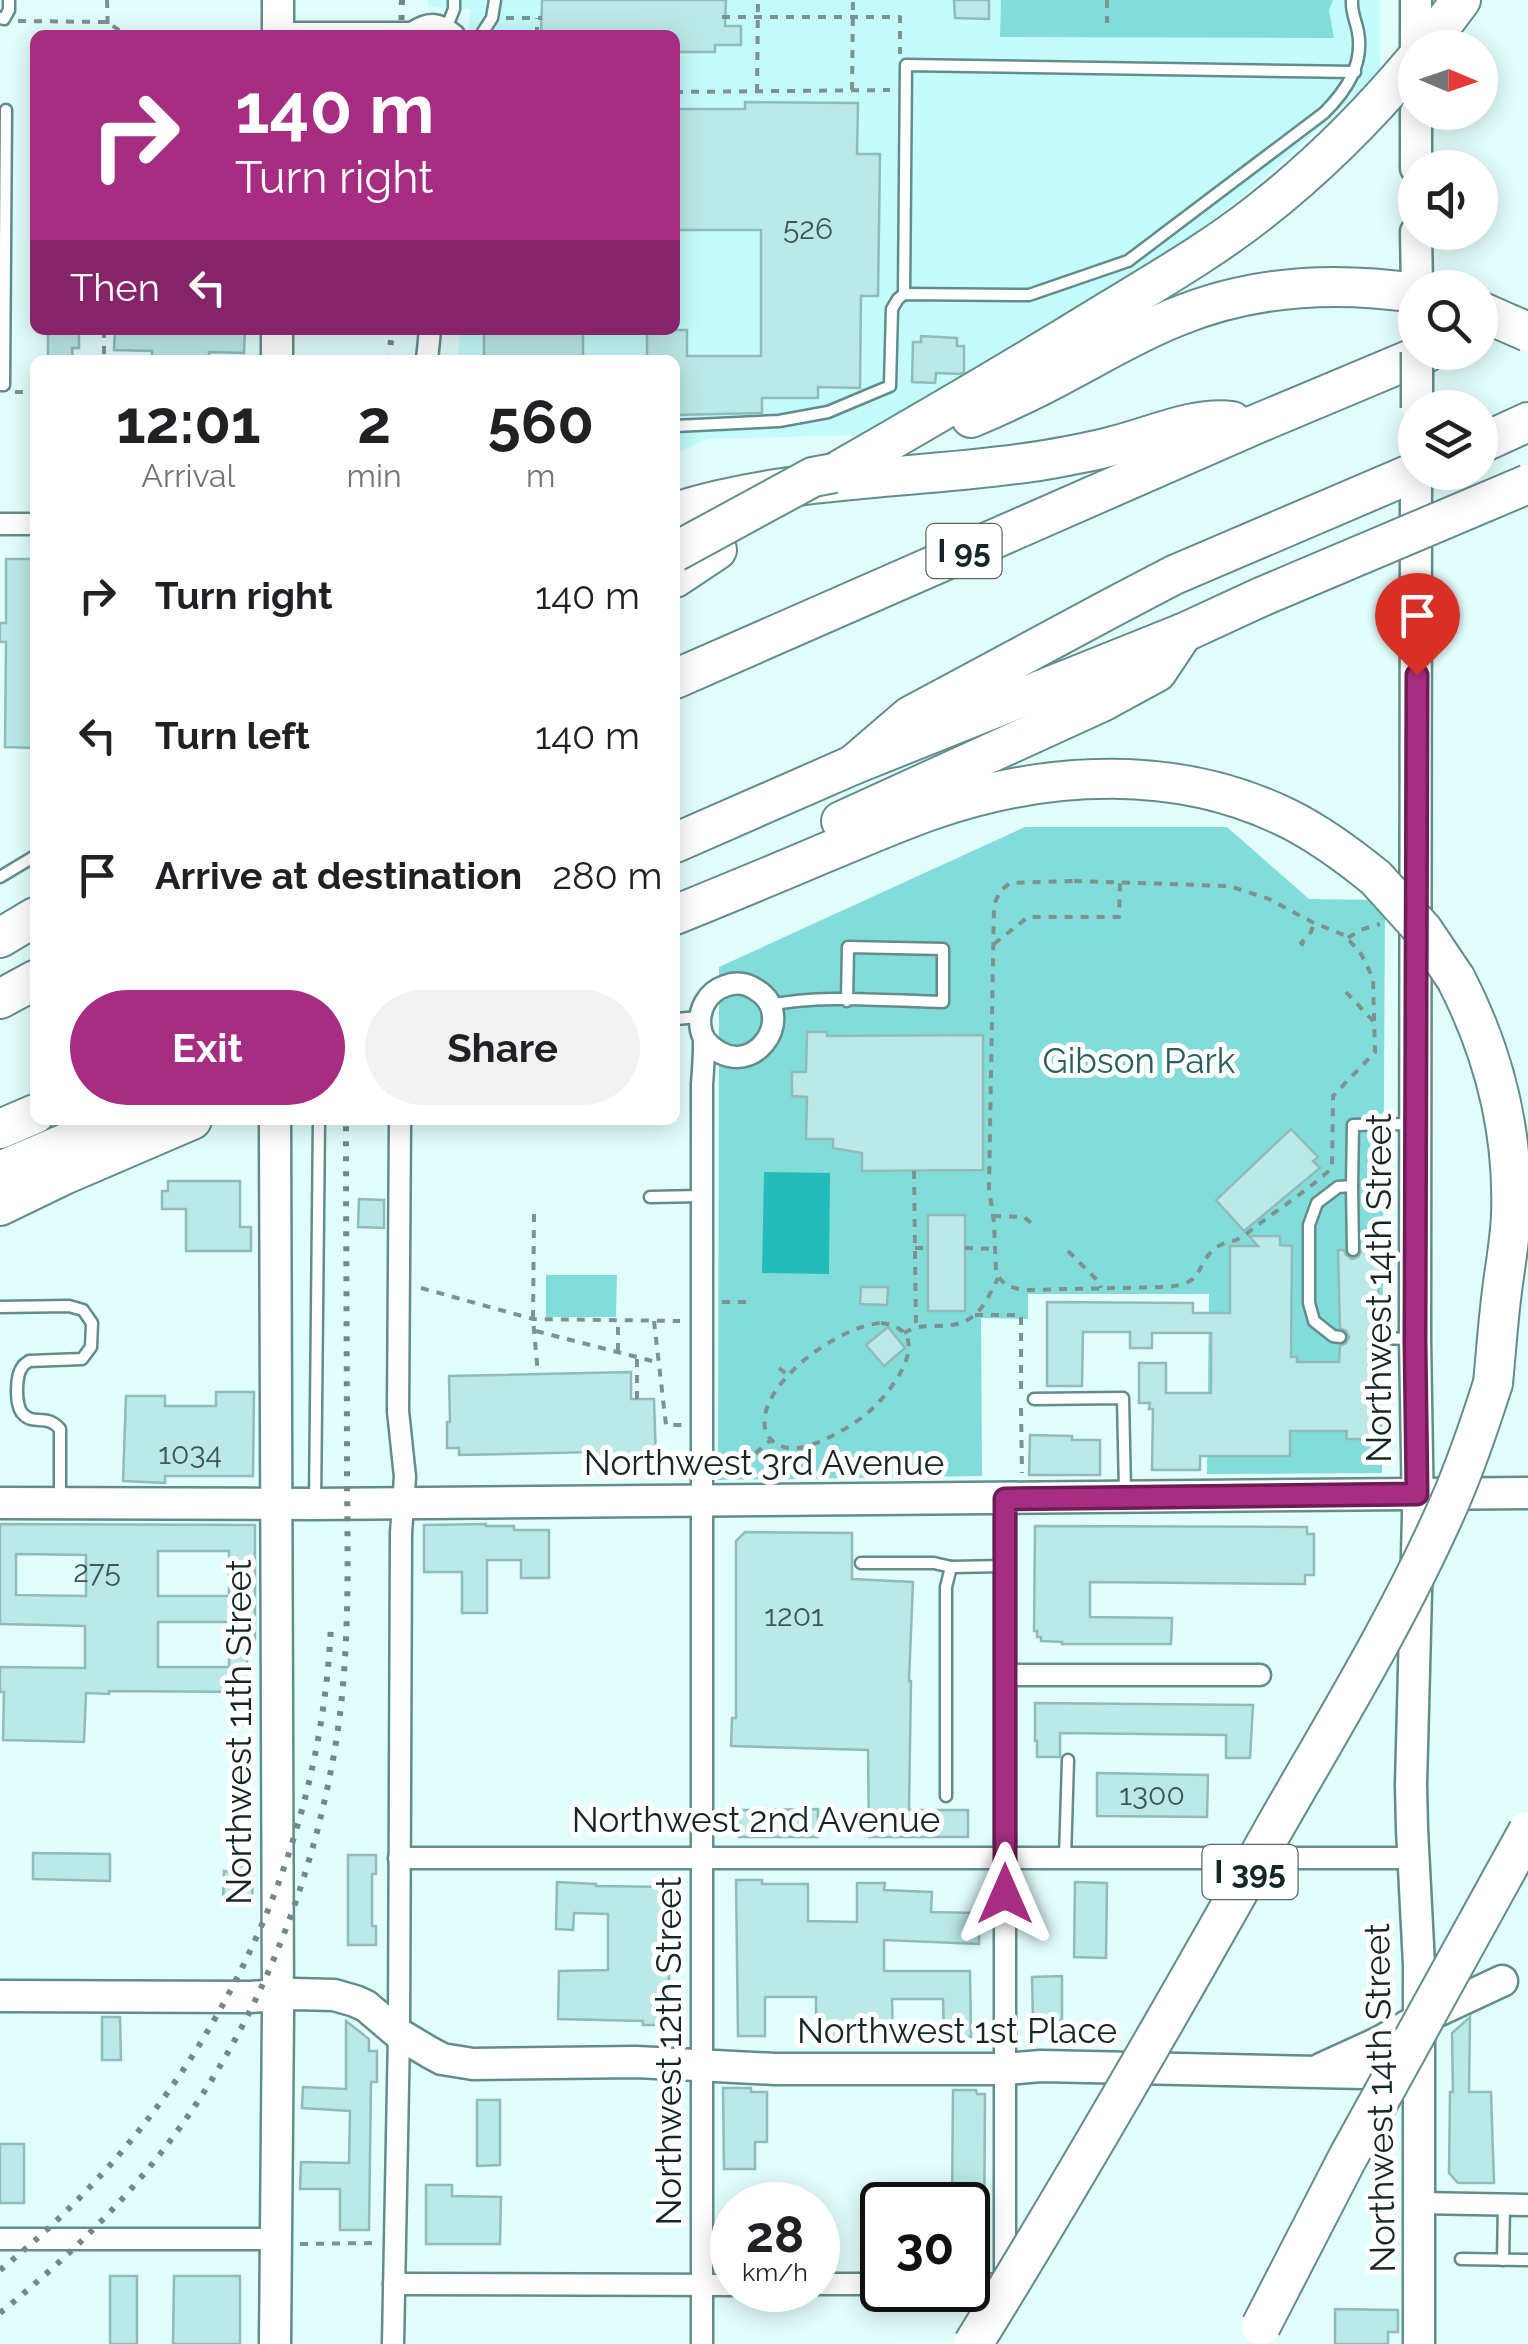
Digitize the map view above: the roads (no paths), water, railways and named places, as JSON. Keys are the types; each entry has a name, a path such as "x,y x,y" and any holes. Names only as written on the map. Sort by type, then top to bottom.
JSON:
{"highway":[{"path":"1438,30 1461,0"},
{"path":"680,575 847,465 1156,282 1254,217 1297,182 1398,80"},
{"path":"680,549 813,477 890,452 986,412 1152,326 1201,307 1306,286 1398,289"},
{"path":"1498,322 1528,310"},
{"path":"1498,319 1528,332"},
{"name":"I 95","path":"680,677 1398,364"},
{"path":"680,510 767,491 1076,454 1213,419 1254,424"},
{"path":"1498,436 1528,422"},
{"path":"853,765 910,716 1174,575 1398,480"},
{"path":"680,841 853,765 1190,630 1528,484"},
{"path":"680,889 816,833 1100,703 1157,672 1190,630"},
{"path":"680,913 936,809 1013,789 1131,778 1199,788 1260,806 1318,835 1376,878 1423,930 1456,979 1487,1049 1499,1088 1512,1181 1515,1293"},
{"path":"0,938 30,920"},
{"path":"0,998 30,983"},
{"path":"0,1129 30,1116"},
{"path":"0,1171 108,1125"},
{"path":"0,1206 180,1125"},
{"name":"I 395","path":"972,2344 1164,2024 1431,1543 1474,1441 1515,1293"},
{"path":"1253,2338 1528,1830"}],"street":[{"path":"278,0 278,30"},
{"path":"1416,0 1416,30"},
{"path":"418,30 424,25 447,30"},
{"name":"Northwest 14th Street","path":"1416,490 1417,1494 1412,1730 1419,1965 1419,2344"},
{"path":"0,524 30,524"},
{"path":"700,1017 710,995 730,984 742,984 764,995 773,1017 767,1041 748,1056 723,1055 704,1039"},
{"name":"Northwest 12th Street","path":"700,1017 704,1039 702,2344"},
{"name":"Northwest 11th Street","path":"275,1125 278,1995 286,2241 275,2344"},
{"path":"393,2344 399,2034 400,1533 405,1477 398,1411 400,1125"},
{"path":"990,2285 1005,2285 1005,1566 1013,1488"},
{"name":"Northwest 3rd Avenue","path":"0,1503 702,1501 1013,1488 1125,1497 1528,1494"},
{"path":"1006,1675 1260,1675"},
{"name":"Northwest 2nd Avenue","path":"399,1858 1413,1858"},
{"name":"Northwest 1st Place","path":"1419,1965 1468,1976 1515,1980"},
{"name":"Northwest 1st Place","path":"399,2034 442,2059 459,2063 636,2062 775,2070 1041,2066 1314,2072 1418,2020 1515,1980"},
{"path":"0,1996 325,1994 366,2006 399,2034"},
{"path":"1314,2072 1419,2074"},
{"path":"1420,2204 1528,2204"},
{"path":"0,2239 286,2241"},
{"path":"394,2284 710,2285"}],"lane":[{"path":"6,20 9,0"},
{"path":"450,30 454,0"},
{"path":"484,30 492,18 495,0"},
{"path":"680,426 779,421 828,412 890,386 892,309 904,294 1030,295 1128,260 1324,113 1354,72 1359,44 1352,0"},
{"path":"904,294 906,65 1354,72"},
{"path":"0,386 4,385 6,110"},
{"path":"0,876 30,859"},
{"path":"770,1006 797,999 943,1002 944,949 848,948 847,1000"},
{"path":"680,1018 700,1017"},
{"path":"1353,1250 1354,1125 1416,1124"},
{"path":"315,1504 319,1125"},
{"path":"1340,1337 1314,1321 1309,1303 1310,1225 1317,1203 1338,1187 1352,1186"},
{"path":"650,1197 702,1196"},
{"path":"0,1306 76,1307 92,1323 91,1347 82,1360 29,1361 19,1375 18,1403 24,1415 52,1422 60,1429 60,1504"},
{"path":"1378,1338 1415,1340"},
{"path":"1034,1399 1123,1398 1125,1497"},
{"path":"861,1563 1005,1566"},
{"path":"946,1796 946,1587 951,1567"},
{"path":"1065,1858 1068,1760"},
{"path":"1504,2204 1504,2260"},
{"path":"1461,2259 1528,2260"}],"railway":[{"path":"401,30 402,0"},
{"path":"390,355 392,335"},
{"path":"0,2313 105,2218 173,2137 235,2040 261,1989 303,1881 331,1770 345,1663 346,1125"},
{"path":"0,2270 70,2208 132,2139 188,2063 234,1983 273,1898 302,1809 322,1718 331,1625"}],"park label":[{"name":"Gibson Park","path":"1139,1061"}]}
